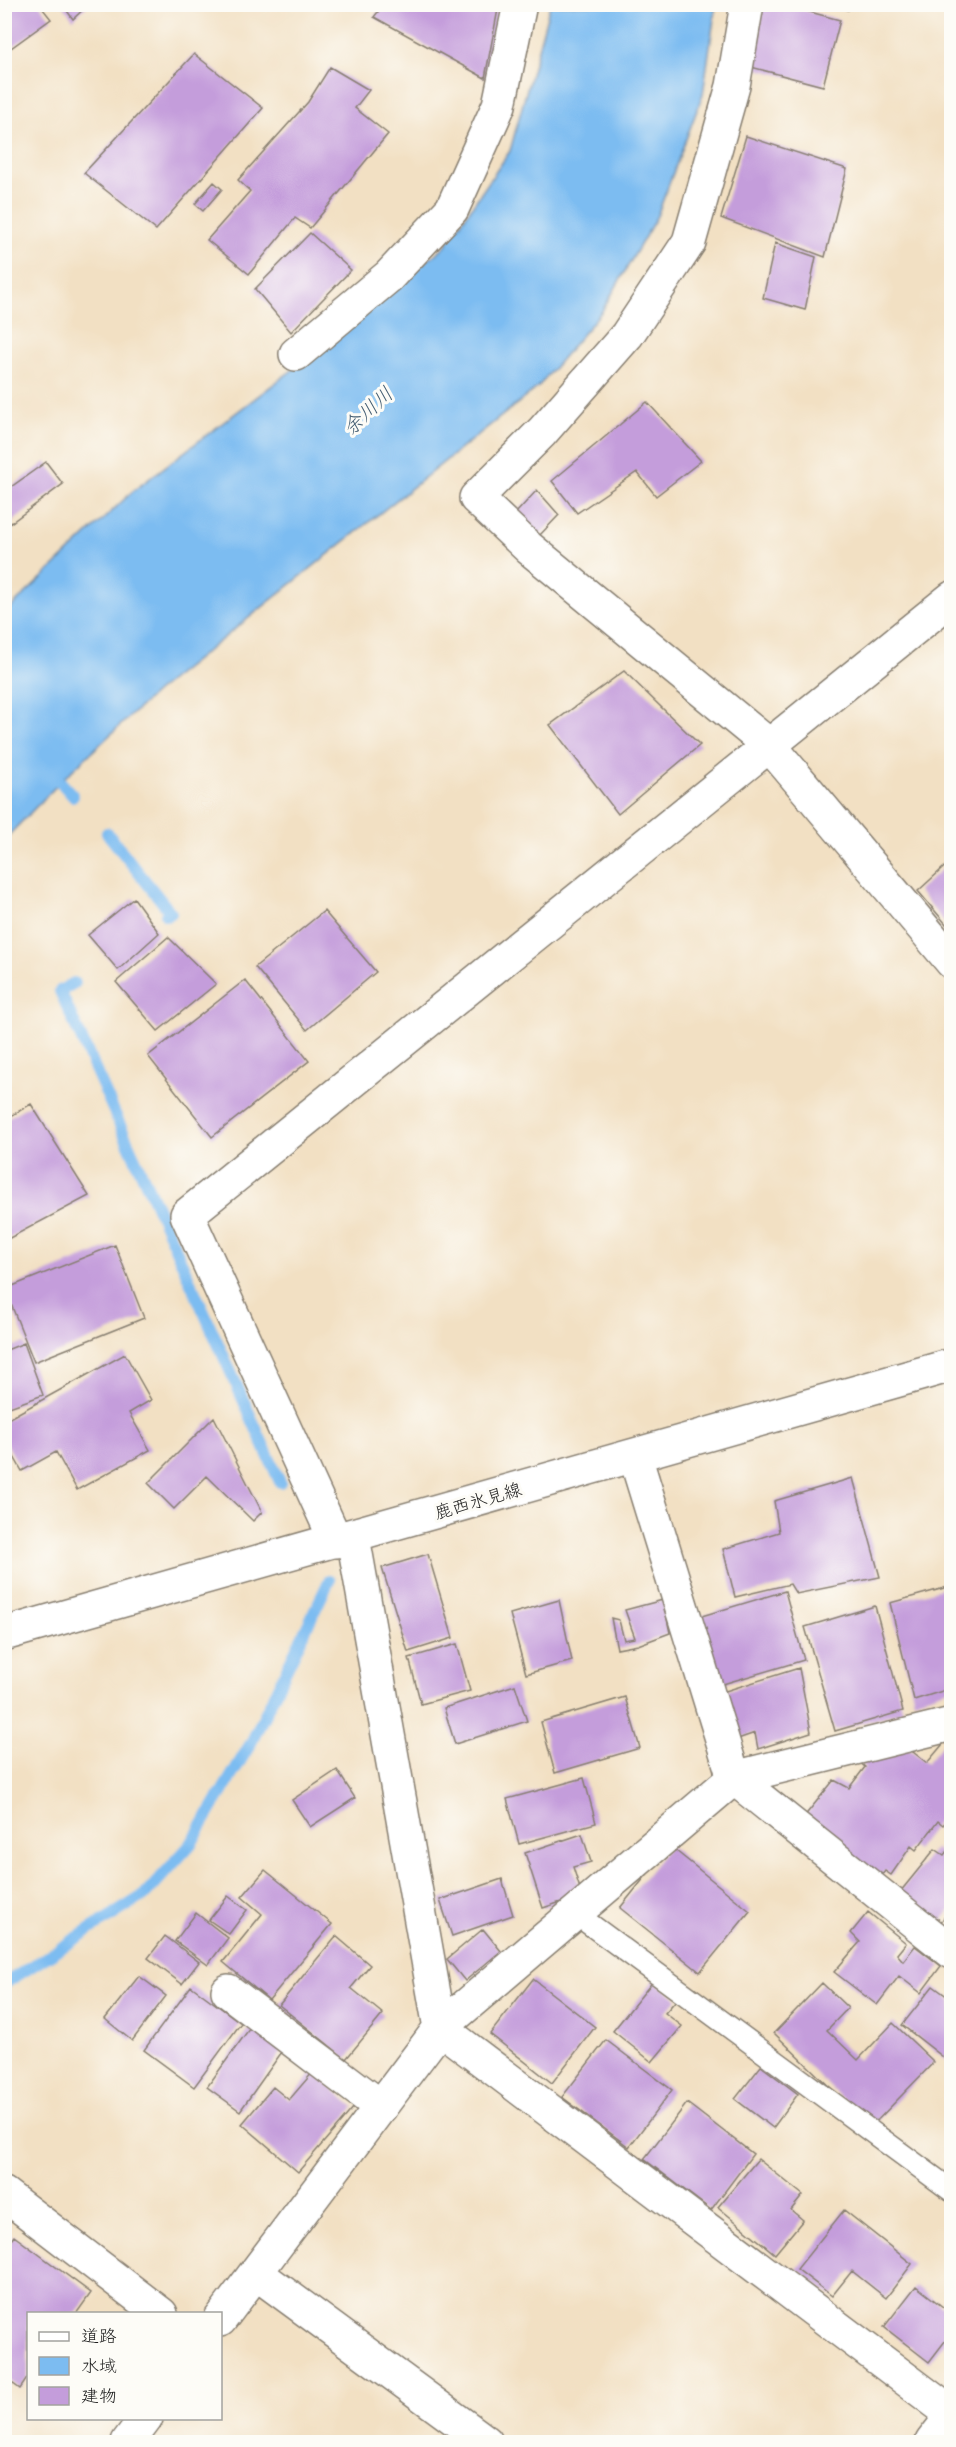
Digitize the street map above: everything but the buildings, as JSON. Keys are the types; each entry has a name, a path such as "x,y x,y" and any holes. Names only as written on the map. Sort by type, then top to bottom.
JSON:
{"street":[{"path":"296,354 389,276 452,209 499,105 520,4"},
{"path":"747,4 733,86 689,242 627,335 542,432 476,498 529,548 770,746 951,962"},
{"path":"932,2442 951,2415 440,2028 345,1539 187,1215 951,598"},
{"name":"鹿西氷見線","path":"4,1634 951,1365"},
{"path":"634,1456 734,1778 951,1952"},
{"path":"222,2317 440,2028 734,1778 951,1724"},
{"path":"228,1990 381,2107"},
{"path":"4,2194 160,2312"},
{"path":"256,2273 486,2442"},
{"path":"128,2442 144,2420"}],"lane":[{"path":"576,1914 951,2191"}],"water":[{"name":"余川川","path":"550,5 716,5 703,94 657,216 602,311 538,387 156,692 65,777 5,839 5,613 133,491 316,352 445,246 510,151"}],"waterway":[{"path":"50,770 73,796"},
{"path":"107,833 171,913 166,915"},
{"path":"74,983 60,991 280,1482"},
{"path":"4,1984 146,1894 191,1844 251,1743 329,1581"}]}
